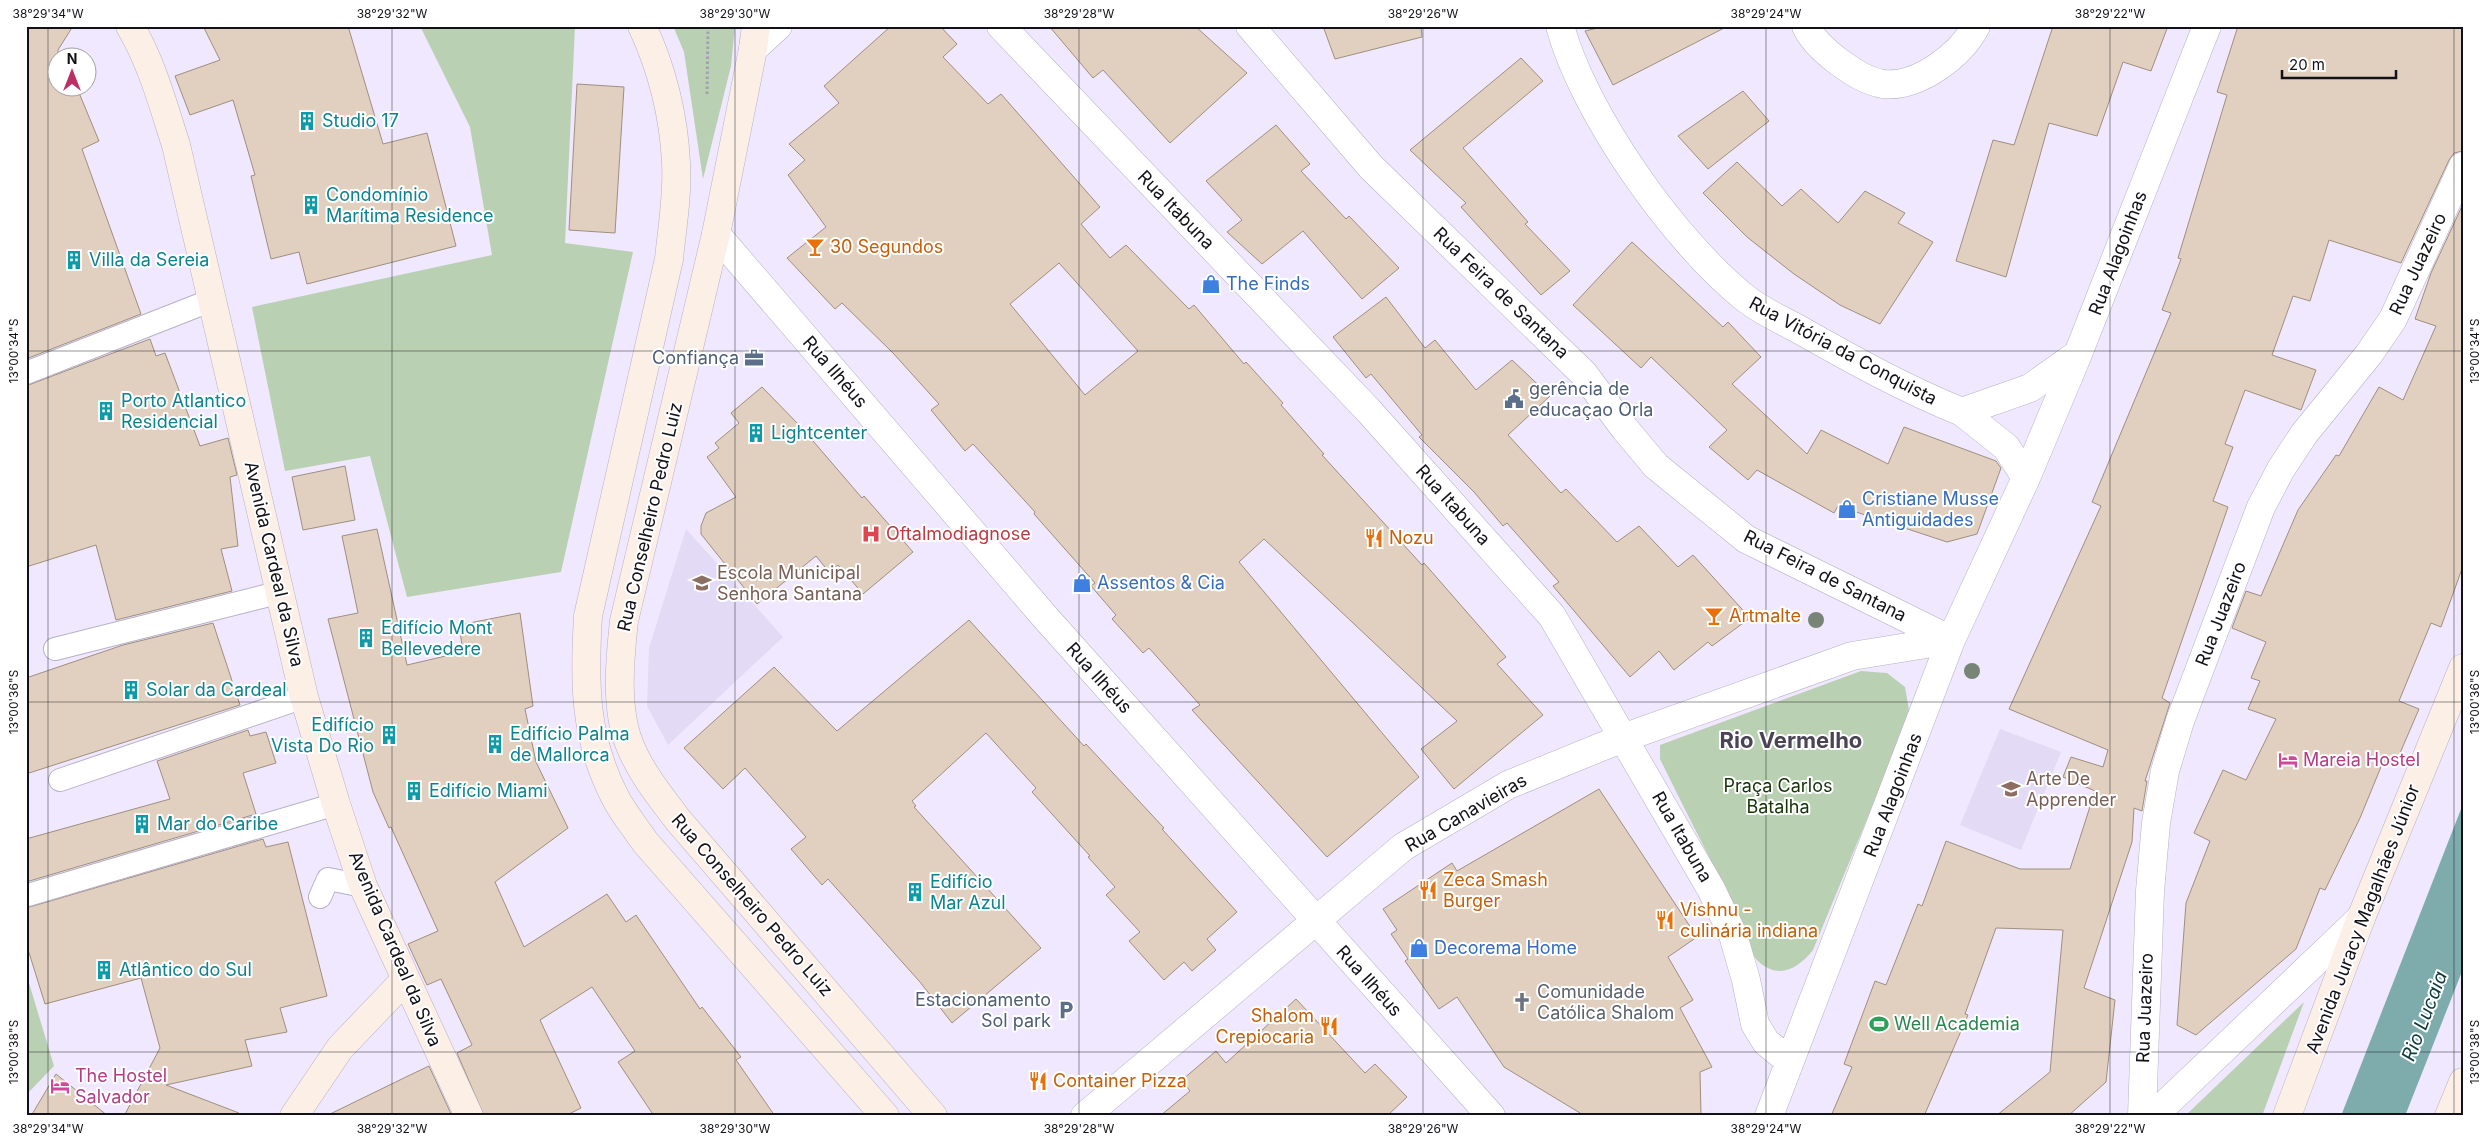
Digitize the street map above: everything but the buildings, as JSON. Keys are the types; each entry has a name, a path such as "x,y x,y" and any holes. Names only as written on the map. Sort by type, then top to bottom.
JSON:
{"main road":[{"name":"Avenida Cardeal da Silva","path":"130,26 139,40 158,88 176,145 304,697 336,804 363,886 469,1116"},
{"name":"Rua Conselheiro Pedro Luiz","path":"642,26 662,76 673,128 676,164 674,207 669,259 588,616 585,663 587,712 596,755 615,798 645,842 885,1116"},
{"name":"Rua Conselheiro Pedro Luiz","path":"754,38 716,234 624,621 620,665 621,707 628,742 650,783 678,820 933,1116"},
{"name":"Avenida Juracy Magalhães Júnior","path":"2287,1116 2361,918 2463,668"},
{"path":"294,1116 340,1048 406,980"},
{"path":"2449,1116 2462,1086"}],"street":[{"path":"754,38 778,26"},
{"name":"Rua Itabuna","path":"1001,26 1368,410 1552,616 1655,789 1711,889 1733,935 1746,980 1754,1024 1766,1042 1789,1061"},
{"name":"Rua Feira de Santana","path":"1250,26 1371,167 1584,374 1625,429 1656,466 1746,539 1951,640"},
{"name":"Rua Vitória da Conquista","path":"1560,26 1564,42 1599,116 1649,193 1696,253 1746,299 1912,392 1962,412"},
{"path":"1806,26 1809,33 1831,56 1859,76 1884,84 1917,80 1943,63 1971,36 1976,26"},
{"name":"Rua Alagoinhas","path":"1769,1116 1951,640 2026,478 2078,354 2207,26"},
{"name":"Rua Juazeiro","path":"2142,1116 2150,892 2156,823 2165,771 2180,721 2269,492 2304,434 2369,354 2393,319 2463,166"},
{"name":"Rua Ilhéus","path":"716,234 1045,617 1491,1116"},
{"path":"1962,412 2030,388 2078,354"},
{"path":"1962,412 2006,447 2026,478"},
{"name":"Rua Canavieiras","path":"1086,1116 1403,847 1508,785 1623,738 1852,656 1951,640"},
{"path":"2153,1116 2361,918"}],"lane":[{"path":"26,373 212,300"},
{"path":"55,649 280,592"},
{"path":"60,780 304,697"},
{"path":"28,895 336,804"},
{"path":"320,896 328,880 363,886"}],"path":[{"path":"707,100 708,26"}],"shaded area":[{"name":"Escola Municipal Senhora Santana","path":"686,529 783,637 668,745 647,706 649,648"},
{"name":"Arte De Apprender","path":"2000,729 2061,752 2021,850 1960,825"}],"green space":[{"path":"420,26 575,26 565,243 633,252 561,572 407,597 370,456 285,471 252,307 492,255 470,127"},
{"path":"673,26 735,26 731,66 703,179 684,52"},
{"name":"Praça Carlos Batalha","path":"1861,671 1887,673 1905,687 1909,710 1902,734 1813,950 1801,962 1788,970 1774,970 1766,967 1755,958 1743,923 1660,759 1660,745"},
{"path":"26,973 54,1066 26,1095"},
{"path":"2304,1002 2262,1116 2185,1116"}],"water":[{"name":"Rio Lucaia","path":"2463,804 2463,969 2405,1116 2341,1116"}],"place":[{"name":"Studio 17","path":"307,121"},
{"name":"Condomínio Marítima Residence","path":"311,205"},
{"name":"30 Segundos","path":"815,247"},
{"name":"Villa da Sereia","path":"74,260"},
{"name":"The Finds","path":"1211,284"},
{"name":"Confiança","path":"754,358"},
{"name":"gerência de educaçao Orla","path":"1514,399"},
{"name":"Porto Atlantico Residencial","path":"106,411"},
{"name":"Lightcenter","path":"756,433"},
{"name":"Cristiane Musse Antiguidades","path":"1847,509"},
{"name":"Oftalmodiagnose","path":"871,534"},
{"name":"Nozu","path":"1374,538"},
{"name":"Escola Municipal Senhora Santana","path":"702,583"},
{"name":"Assentos & Cia","path":"1082,583"},
{"name":"Artmalte","path":"1714,616"},
{"name":"Edifício Mont Bellevedere","path":"366,638"},
{"name":"Solar da Cardeal","path":"131,690"},
{"name":"Edifício Vista Do Rio","path":"389,735"},
{"name":"Edifício Palma de Mallorca","path":"495,744"},
{"name":"Mareia Hostel","path":"2288,760"},
{"name":"Arte De Apprender","path":"2011,789"},
{"name":"Edifício Miami","path":"414,791"},
{"name":"Mar do Caribe","path":"142,824"},
{"name":"Zeca Smash Burger","path":"1428,890"},
{"name":"Edifício Mar Azul","path":"915,892"},
{"name":"Vishnu - culinária indiana","path":"1665,920"},
{"name":"Decorema Home","path":"1419,948"},
{"name":"Atlântico do Sul","path":"104,970"},
{"name":"Comunidade Católica Shalom","path":"1522,1002"},
{"name":"Estacionamento Sol park","path":"1066,1010"},
{"name":"Well Academia","path":"1879,1024"},
{"name":"Shalom Crepiocaria","path":"1329,1026"},
{"name":"Container Pizza","path":"1038,1081"},
{"name":"The Hostel Salvador","path":"60,1086"}],"district":[{"name":"Rio Vermelho","path":"1791,740"}]}
